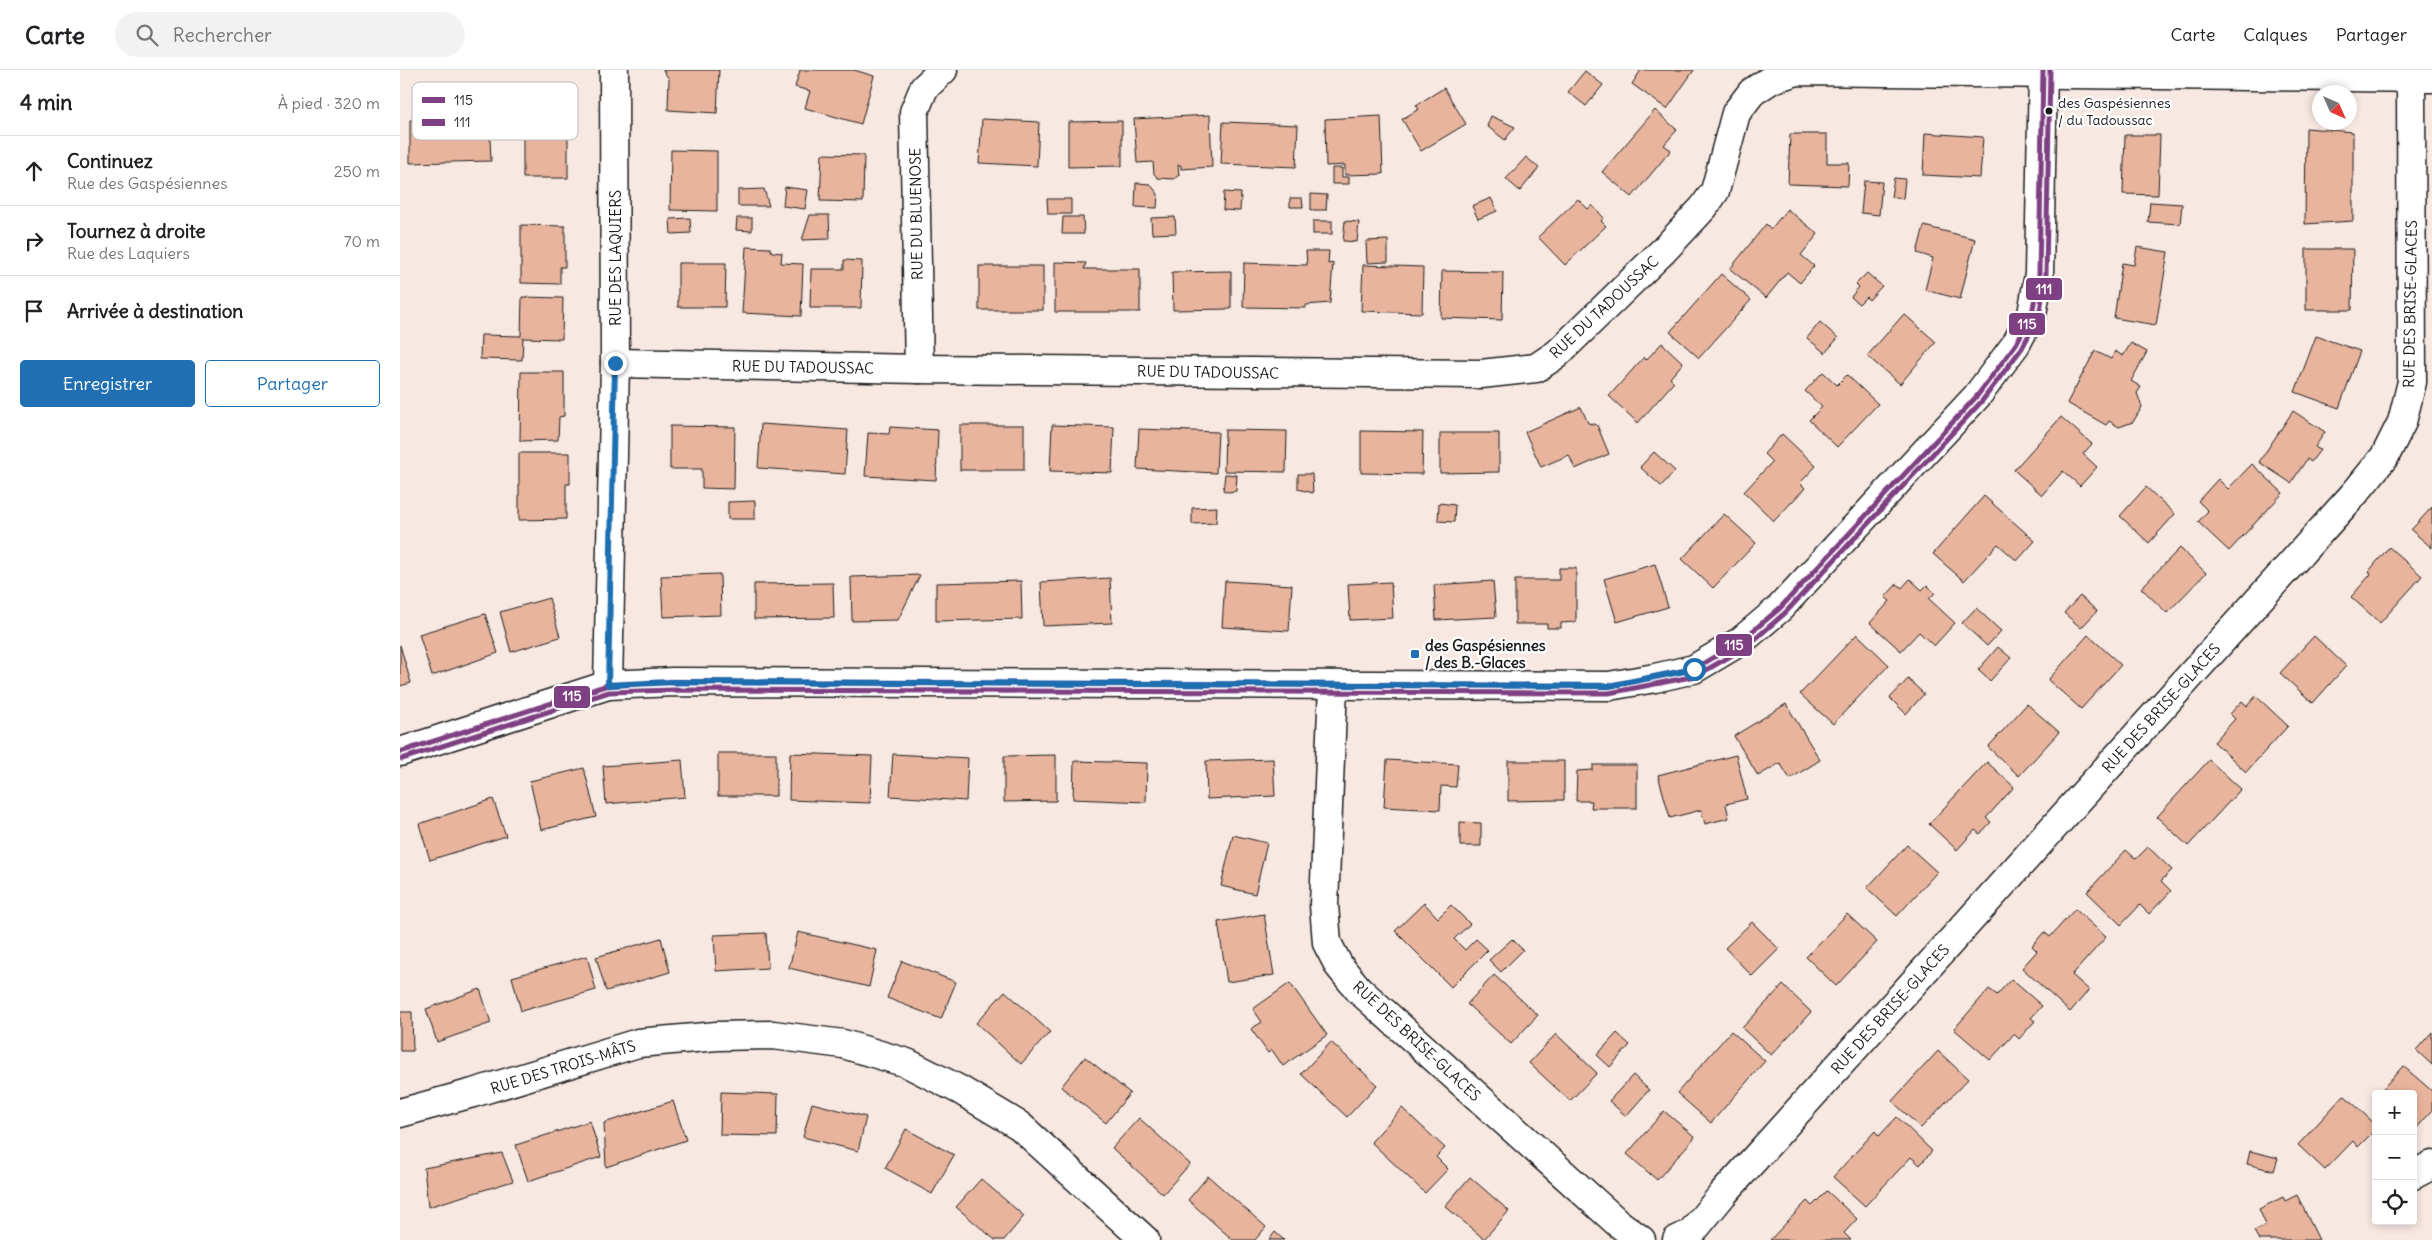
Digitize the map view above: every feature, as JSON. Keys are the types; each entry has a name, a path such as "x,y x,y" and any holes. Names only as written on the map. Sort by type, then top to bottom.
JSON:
{"street":[{"name":"RUE DES LAQUIERS","path":"608,685 615,363 614,70"},
{"name":"RUE DU BLUENOSE","path":"919,369 914,112 924,88 943,70"},
{"name":"RUE DU TADOUSSAC","path":"615,363 919,369 1481,374 1536,368 1557,354 1664,250 1704,207 1718,181 1736,113 1752,92 1772,78 1797,71 2043,72 2422,78"},
{"path":"400,752 608,685 683,682 1609,686 1694,669 1741,641 1780,608 1977,396 2016,344 2032,314 2039,274 2043,72"},
{"name":"RUE DES BRISE-GLACES","path":"1677,1240 1690,1233 1722,1194 2349,500 2386,456 2402,422 2412,382 2422,78"},
{"name":"RUE DES BRISE-GLACES","path":"1333,686 1324,905 1327,943 1339,966 1359,990 1618,1223 1641,1240"},
{"name":"RUE DES TROIS-MÂTS","path":"400,1113 638,1043 717,1036 773,1035 843,1044 907,1063 960,1090 1020,1126 1145,1240"},
{"path":"2417,1173 2432,1165"}],"building":[{"path":"663,70 719,70 717,113 668,110 669,79"},
{"path":"800,70 854,70 874,76 861,124 805,108 810,91 795,87"},
{"path":"1641,70 1694,70 1667,109 1632,84"},
{"path":"1585,71 1603,85 1586,106 1568,92"},
{"path":"1444,88 1466,124 1421,151 1402,119 1419,109 1416,105"},
{"path":"1655,110 1677,130 1664,145 1671,150 1632,197 1602,172"},
{"path":"1210,115 1212,167 1181,169 1181,165 1178,165 1179,175 1174,179 1158,178 1154,174 1153,162 1137,163 1134,119"},
{"path":"1381,116 1383,174 1345,175 1345,165 1326,166 1325,119"},
{"path":"1491,116 1515,127 1505,140 1487,126"},
{"path":"982,119 1039,122 1037,166 979,163"},
{"path":"410,120 412,120 412,140 490,140 491,161 410,163"},
{"path":"1122,121 1122,166 1068,167 1068,122"},
{"path":"1223,122 1298,125 1296,167 1221,164"},
{"path":"2306,128 2353,132 2353,221 2305,224"},
{"path":"1925,133 1983,137 1980,178 1923,175"},
{"path":"1790,134 1827,134 1827,163 1849,163 1848,186 1788,184"},
{"path":"2125,135 2160,135 2158,195 2123,194"},
{"path":"523,140 568,140 568,178 523,178"},
{"path":"671,150 717,151 717,211 670,210"},
{"path":"822,154 864,155 863,202 820,201"},
{"path":"1526,157 1539,168 1520,191 1506,179"},
{"path":"1332,168 1342,168 1342,177 1349,177 1349,184 1332,184"},
{"path":"1894,178 1905,179 1903,199 1891,197"},
{"path":"1864,181 1882,182 1879,215 1861,213"},
{"path":"1136,183 1150,184 1158,194 1157,208 1135,207"},
{"path":"785,187 808,190 805,209 783,206"},
{"path":"764,189 769,206 738,206 738,190"},
{"path":"1224,192 1241,193 1240,211 1223,210"},
{"path":"1311,194 1327,195 1326,210 1311,210"},
{"path":"1290,198 1302,198 1303,207 1290,207"},
{"path":"1491,198 1497,211 1478,219 1472,206"},
{"path":"1047,199 1071,199 1071,214 1048,214"},
{"path":"1578,199 1588,209 1592,205 1604,218 1601,221 1606,226 1565,265 1538,237"},
{"path":"2150,202 2182,204 2180,224 2148,222"},
{"path":"1787,209 1818,234 1801,255 1814,266 1800,283 1787,272 1766,298 1730,269 1766,224 1771,229"},
{"path":"810,215 829,215 830,239 802,240"},
{"path":"1063,217 1083,217 1084,234 1062,234"},
{"path":"1175,217 1176,233 1152,234 1151,218"},
{"path":"690,218 691,233 671,234 670,219"},
{"path":"737,218 752,218 752,231 736,230"},
{"path":"1313,221 1332,221 1332,234 1313,234"},
{"path":"1345,221 1359,222 1357,242 1343,241"},
{"path":"521,225 565,226 565,267 560,267 560,284 521,283"},
{"path":"1924,226 1975,239 1960,299 1925,290 1933,258 1917,253"},
{"path":"1388,240 1388,262 1367,263 1366,241"},
{"path":"746,247 770,248 772,252 782,253 781,263 803,264 801,316 742,313"},
{"path":"2137,247 2168,252 2156,325 2114,318 2122,263 2134,265"},
{"path":"2306,249 2353,249 2352,310 2306,310"},
{"path":"1306,251 1329,251 1328,264 1333,263 1330,303 1306,305 1306,308 1243,307 1244,263 1307,265"},
{"path":"844,260 862,261 861,308 810,308 811,269 844,269"},
{"path":"1055,262 1086,263 1084,269 1140,269 1140,312 1055,312"},
{"path":"678,263 726,263 725,307 678,307"},
{"path":"1363,265 1423,267 1422,313 1361,311"},
{"path":"979,266 1043,266 1043,310 979,310"},
{"path":"1231,271 1231,309 1173,310 1172,272"},
{"path":"1442,271 1503,272 1502,320 1441,318"},
{"path":"1867,273 1882,286 1869,300 1866,297 1859,304 1851,297 1859,287 1856,284"},
{"path":"1721,274 1751,300 1699,358 1670,332"},
{"path":"522,297 563,298 562,339 523,338 522,360 480,359 481,335 521,336"},
{"path":"1904,314 1936,342 1900,384 1867,356"},
{"path":"1820,322 1838,338 1825,353 1807,338"},
{"path":"2316,336 2360,351 2339,408 2295,392"},
{"path":"1662,343 1683,363 1670,378 1674,382 1638,423 1609,396 1644,357 1646,360"},
{"path":"2131,343 2147,352 2131,381 2141,387 2137,393 2142,407 2133,422 2119,427 2109,421 2106,425 2067,403 2095,351 2111,359 2115,351 2123,356"},
{"path":"521,372 564,372 564,416 559,417 558,440 520,441"},
{"path":"1823,372 1837,385 1847,375 1878,404 1837,447 1809,420 1822,407 1805,391"},
{"path":"1581,407 1588,423 1597,425 1609,454 1575,469 1569,455 1541,467 1525,432"},
{"path":"2293,411 2325,432 2315,447 2320,450 2311,462 2307,459 2291,483 2259,462"},
{"path":"2061,417 2092,444 2083,454 2097,467 2080,486 2063,471 2042,495 2014,470"},
{"path":"761,424 848,430 845,474 758,468"},
{"path":"960,425 1024,425 1024,470 960,470"},
{"path":"1052,425 1114,427 1112,473 1050,471"},
{"path":"670,426 735,427 734,489 702,488 702,469 670,469"},
{"path":"890,427 938,430 936,480 865,476 868,433 889,434"},
{"path":"1139,429 1218,432 1216,473 1137,469"},
{"path":"1225,430 1287,431 1286,472 1224,471"},
{"path":"1361,431 1423,432 1422,474 1361,473"},
{"path":"1440,433 1499,433 1499,472 1440,473"},
{"path":"1782,434 1816,466 1800,483 1805,488 1774,521 1744,492 1772,462 1764,454"},
{"path":"1654,452 1675,471 1661,486 1640,467"},
{"path":"519,453 570,453 570,484 566,484 566,519 519,520"},
{"path":"2252,464 2283,493 2229,551 2198,522 2208,511 2198,501 2218,479 2228,489"},
{"path":"1225,474 1237,475 1236,491 1228,492 1223,490"},
{"path":"1298,474 1312,474 1313,493 1298,489"},
{"path":"2146,487 2175,514 2149,543 2120,516"},
{"path":"1984,496 2035,541 2017,561 1998,544 1964,581 1933,554"},
{"path":"755,501 755,519 728,519 728,502"},
{"path":"1439,503 1455,505 1454,522 1438,521"},
{"path":"1217,507 1216,523 1192,524 1192,508"},
{"path":"2432,507 2432,548 2411,530"},
{"path":"1724,514 1756,543 1713,588 1682,559"},
{"path":"2389,547 2422,576 2380,623 2351,597 2371,574 2369,571"},
{"path":"2180,548 2206,573 2167,613 2141,588"},
{"path":"1655,564 1668,607 1617,622 1604,579"},
{"path":"1559,568 1576,568 1576,622 1561,623 1561,628 1547,628 1547,624 1515,624 1515,580 1559,580"},
{"path":"720,574 721,615 663,617 661,576"},
{"path":"920,575 898,620 852,621 851,577"},
{"path":"1110,578 1112,623 1043,626 1041,582"},
{"path":"1910,579 1922,590 1927,585 1935,593 1929,599 1955,623 1934,646 1919,632 1901,651 1870,623 1890,601 1885,597 1897,584 1902,588"},
{"path":"1021,581 1022,619 936,621 936,583"},
{"path":"1225,581 1292,585 1289,631 1222,627"},
{"path":"1493,581 1496,617 1436,620 1434,585"},
{"path":"1391,582 1393,618 1350,620 1348,584"},
{"path":"833,583 834,618 754,619 754,584"},
{"path":"2080,596 2097,611 2081,628 2064,613"},
{"path":"549,598 560,637 511,652 500,612"},
{"path":"1976,608 2001,631 1987,646 1962,623"},
{"path":"485,614 498,653 432,676 419,634"},
{"path":"1857,634 1889,665 1833,724 1800,694"},
{"path":"2088,635 2121,665 2081,709 2048,680"},
{"path":"2314,636 2346,666 2313,703 2280,673"},
{"path":"400,645 411,683 400,686"},
{"path":"1998,647 2011,658 1990,681 1978,670"},
{"path":"1908,679 1924,694 1906,714 1890,698"},
{"path":"2256,696 2288,726 2246,772 2214,742 2235,719 2230,714 2242,701 2247,706"},
{"path":"1786,704 1820,760 1790,779 1780,763 1758,776 1734,736"},
{"path":"2027,704 2059,732 2019,776 1988,747"},
{"path":"718,753 776,753 776,796 718,796"},
{"path":"790,753 872,756 870,803 789,800"},
{"path":"893,754 968,758 966,801 890,796"},
{"path":"1056,755 1056,801 1004,802 1004,756"},
{"path":"1736,755 1747,799 1726,804 1729,818 1705,824 1701,810 1670,818 1658,775"},
{"path":"1273,759 1275,796 1207,799 1206,761"},
{"path":"682,760 685,797 606,804 603,766"},
{"path":"1387,760 1458,764 1456,787 1441,786 1440,810 1384,807"},
{"path":"2209,760 2241,789 2188,846 2157,817"},
{"path":"1074,761 1147,763 1146,802 1073,799"},
{"path":"1508,761 1564,761 1564,800 1508,801"},
{"path":"1987,762 2014,787 1986,818 1991,822 1980,834 1975,830 1957,850 1929,824"},
{"path":"1593,765 1637,765 1637,808 1591,808 1592,801 1576,801 1577,771 1593,770"},
{"path":"584,768 596,817 541,830 530,781"},
{"path":"493,799 506,836 430,860 419,824"},
{"path":"1460,822 1481,823 1481,846 1460,846"},
{"path":"1233,835 1267,843 1255,894 1221,886"},
{"path":"1907,845 1937,872 1897,916 1867,888"},
{"path":"2148,847 2172,870 2161,881 2171,891 2149,914 2140,905 2121,925 2087,892 2126,850 2136,859"},
{"path":"1424,903 1438,918 1451,905 1470,924 1454,939 1465,950 1476,939 1488,950 1451,987 1395,931"},
{"path":"2075,909 2106,937 2072,975 2089,990 2070,1012 2022,968 2037,951 2032,946 2044,932 2050,937"},
{"path":"1264,914 1274,975 1227,982 1218,922"},
{"path":"1847,914 1877,942 1836,986 1806,957"},
{"path":"1752,922 1779,949 1752,976 1725,948"},
{"path":"798,932 877,950 869,987 789,968"},
{"path":"766,933 768,968 716,971 714,935"},
{"path":"661,938 670,972 606,991 596,957"},
{"path":"1512,939 1523,950 1501,972 1489,960"},
{"path":"587,956 596,990 521,1011 512,977"},
{"path":"902,961 956,982 941,1019 887,998"},
{"path":"1494,975 1538,1015 1511,1044 1467,1004"},
{"path":"2011,979 2042,1006 2031,1018 2035,1021 2019,1039 2014,1034 1990,1060 1954,1029 1989,989 1997,995"},
{"path":"1290,983 1327,1035 1283,1066 1272,1050 1268,1053 1251,1029 1262,1022 1253,1009"},
{"path":"1783,985 1811,1012 1771,1055 1742,1028"},
{"path":"480,989 491,1023 437,1042 426,1009"},
{"path":"1005,991 1050,1032 1021,1064 976,1023"},
{"path":"400,1012 412,1012 413,1051 400,1051"},
{"path":"1731,1031 1765,1061 1711,1123 1677,1093"},
{"path":"2432,1032 2432,1065 2416,1050"},
{"path":"1617,1033 1630,1045 1610,1067 1597,1055"},
{"path":"1556,1034 1597,1073 1570,1101 1529,1063"},
{"path":"1331,1042 1377,1085 1347,1117 1301,1074"},
{"path":"1938,1051 1968,1079 1921,1128 1892,1101"},
{"path":"1085,1057 1130,1093 1106,1123 1061,1087"},
{"path":"2403,1066 2432,1091 2432,1111 2417,1128 2417,1090 2382,1090"},
{"path":"1633,1075 1649,1090 1626,1116 1609,1101"},
{"path":"721,1092 778,1094 777,1136 720,1135"},
{"path":"2344,1095 2372,1121 2372,1133 2358,1147 2353,1141 2325,1170 2298,1145"},
{"path":"673,1101 686,1140 606,1167 604,1123"},
{"path":"812,1103 866,1117 858,1151 803,1137"},
{"path":"1402,1108 1445,1148 1436,1157 1448,1169 1425,1193 1371,1142"},
{"path":"1664,1111 1695,1137 1657,1180 1627,1154"},
{"path":"1897,1117 1932,1151 1920,1165 1911,1157 1865,1206 1833,1177 1875,1131 1879,1136"},
{"path":"1139,1118 1190,1164 1163,1194 1112,1148"},
{"path":"590,1121 601,1157 528,1181 516,1145"},
{"path":"906,1129 954,1155 932,1194 885,1168"},
{"path":"2250,1151 2278,1158 2274,1171 2247,1164"},
{"path":"502,1153 513,1181 428,1207 424,1168"},
{"path":"1208,1176 1266,1227 1255,1240 1233,1240 1188,1200"},
{"path":"1470,1177 1509,1211 1484,1239 1445,1206"},
{"path":"981,1179 1024,1216 1004,1240 995,1240 956,1207"},
{"path":"1827,1191 1857,1219 1844,1233 1851,1240 1770,1240 1807,1201 1812,1206"},
{"path":"2297,1195 2319,1240 2259,1240 2254,1231 2266,1225 2259,1209 2283,1197 2285,1201"},
{"path":"1275,1232 1284,1240 1269,1240"}],"transit line":[{"name":"115","path":"400,752 608,685 673,682 1609,686 1694,669 1741,641 1780,608 1977,396 2016,344 2032,314 2039,274 2043,70"},
{"name":"111","path":"402,759 609,692 673,690 1609,693 1696,676 1746,647 1785,613 1982,401 2022,348 2039,316 2046,275 2050,70"}],"place":[{"name":"des Gaspésiennes / du Tadoussac","path":"2049,111"},
{"name":"des Gaspésiennes / des B.-Glaces","path":"1415,654"}],"route":[{"path":"615,363 608,685 673,682 1609,686 1694,669"}]}
